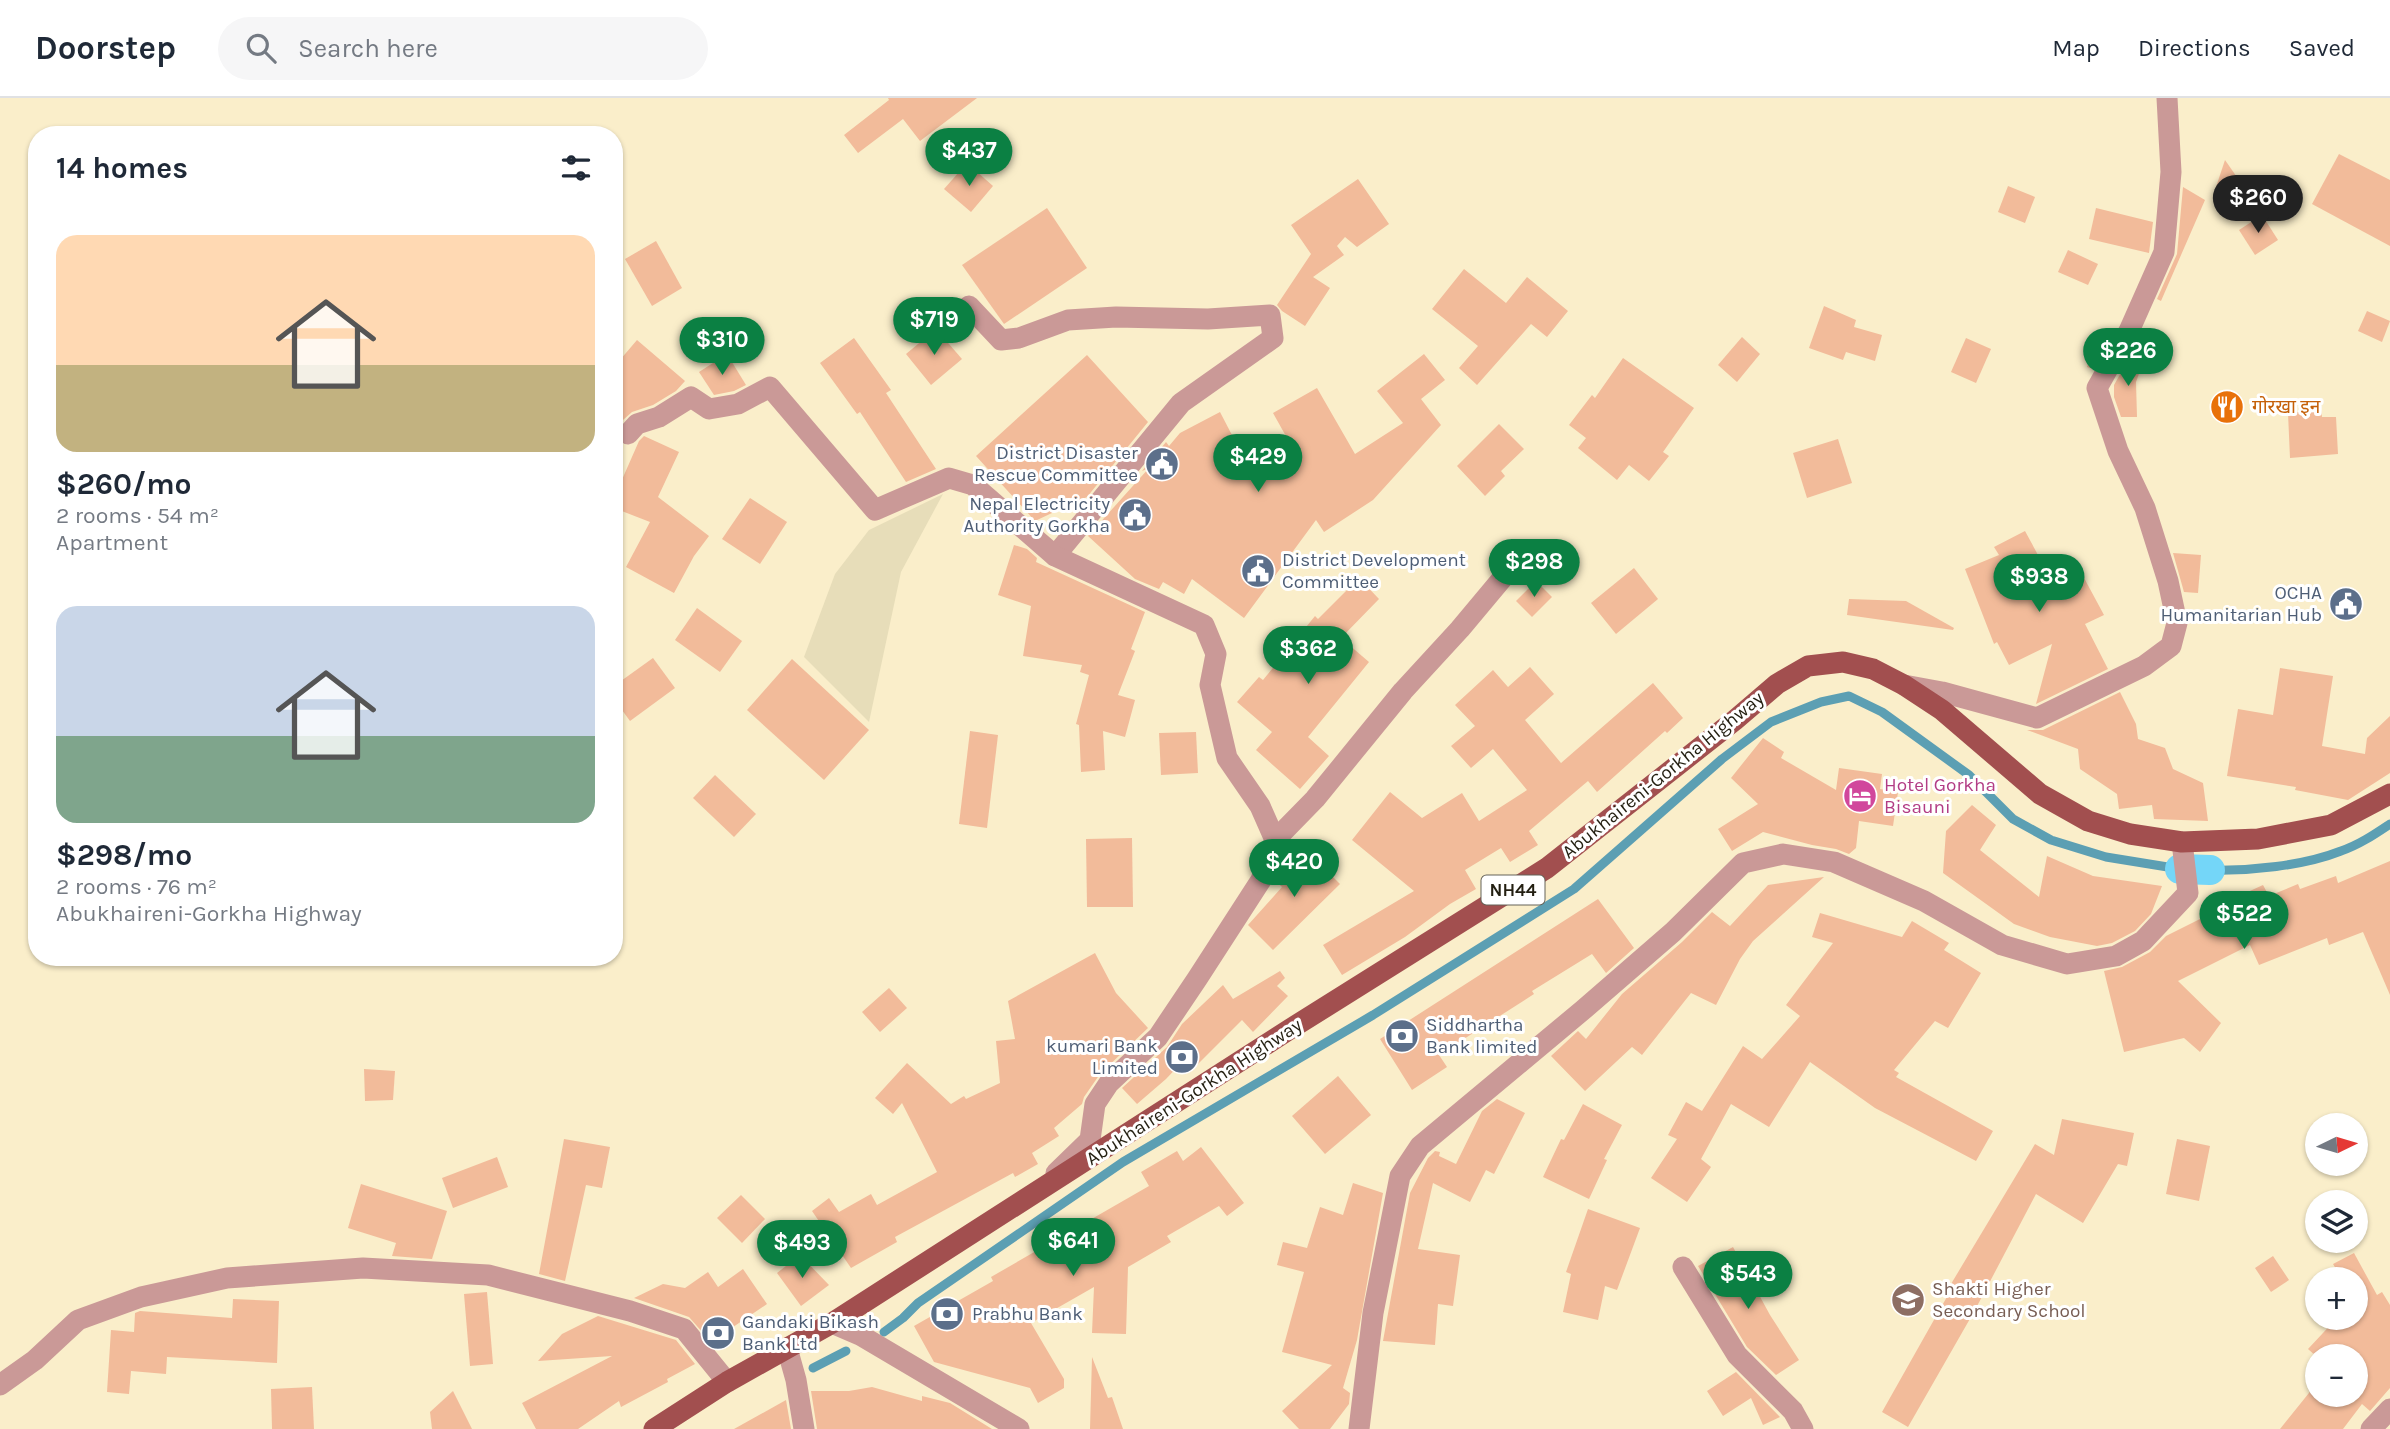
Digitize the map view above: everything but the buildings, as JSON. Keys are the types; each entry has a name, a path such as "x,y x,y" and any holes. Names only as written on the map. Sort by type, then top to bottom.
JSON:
{"main road":[{"name":"Abukhaireni-Gorkha Highway","path":"654,1429 727,1382 832,1323 1547,868 1777,684 1808,666 1843,662 1873,669 1904,685 1942,710 2040,794 2088,821 2130,834 2182,842 2258,839 2330,825 2390,794"}],"street":[{"path":"1904,685 1942,692 2038,718 2144,666 2171,646 2177,623 2168,581 2145,508 2118,451 2097,388 2130,331 2164,252 2171,172 2167,98"},
{"path":"969,306 1001,340 1019,338 1068,320 1116,317 1208,319 1270,315 1273,338 1181,403 1055,556"},
{"path":"628,434 637,424 659,417 691,397 709,409 738,404 770,387 875,510 949,478 974,485 1055,556 1204,625 1216,654 1210,685 1227,758 1260,806 1275,840"},
{"path":"1040,1190 1090,1140 1095,1104 1108,1083 1158,1037 1261,880 1275,840 1315,799 1402,691 1461,629 1511,568 1525,557"},
{"path":"1359,1429 1373,1313 1400,1176 1420,1146 1663,940 1743,863 1783,854 1834,862 1924,901 2002,945 2067,964 2116,956 2143,941 2188,893 2182,842"},
{"path":"1682,1267 1737,1354 1793,1411 1803,1429"},
{"path":"0,1385 35,1360 78,1320 141,1297 227,1278 363,1268 488,1275 630,1311 684,1329 727,1382"},
{"path":"832,1323 860,1335 1018,1429"},
{"path":"788,1348 804,1429"},
{"path":"2371,1429 2390,1409"}],"sand":[{"path":"943,494 901,572 869,722 804,657 835,574 869,530"}],"waterway":[{"path":"884,1332 918,1303 1123,1162 1373,1015 1574,889 1722,759 1771,722 1821,702 1849,696 1882,712 1969,775 2013,819 2051,840 2106,857 2180,869"},
{"path":"2210,870 2242,870 2293,864 2326,856 2354,846 2390,824"},
{"path":"2180,869 2210,870"},
{"path":"813,1368 846,1351"}],"place":[{"name":"गोरखा इन","path":"2227,407"},
{"name":"District Disaster Rescue Committee","path":"1162,464"},
{"name":"Nepal Electricity Authority Gorkha","path":"1135,515"},
{"name":"District Development Committee","path":"1258,571"},
{"name":"OCHA Humanitarian Hub","path":"2346,604"},
{"name":"Hotel Gorkha Bisauni","path":"1860,796"},
{"name":"Siddhartha Bank limited","path":"1402,1036"},
{"name":"kumari Bank Limited","path":"1182,1057"},
{"name":"Shakti Higher Secondary School","path":"1908,1300"},
{"name":"Prabhu Bank","path":"947,1314"},
{"name":"Gandaki Bikash Bank Ltd","path":"718,1333"}]}
